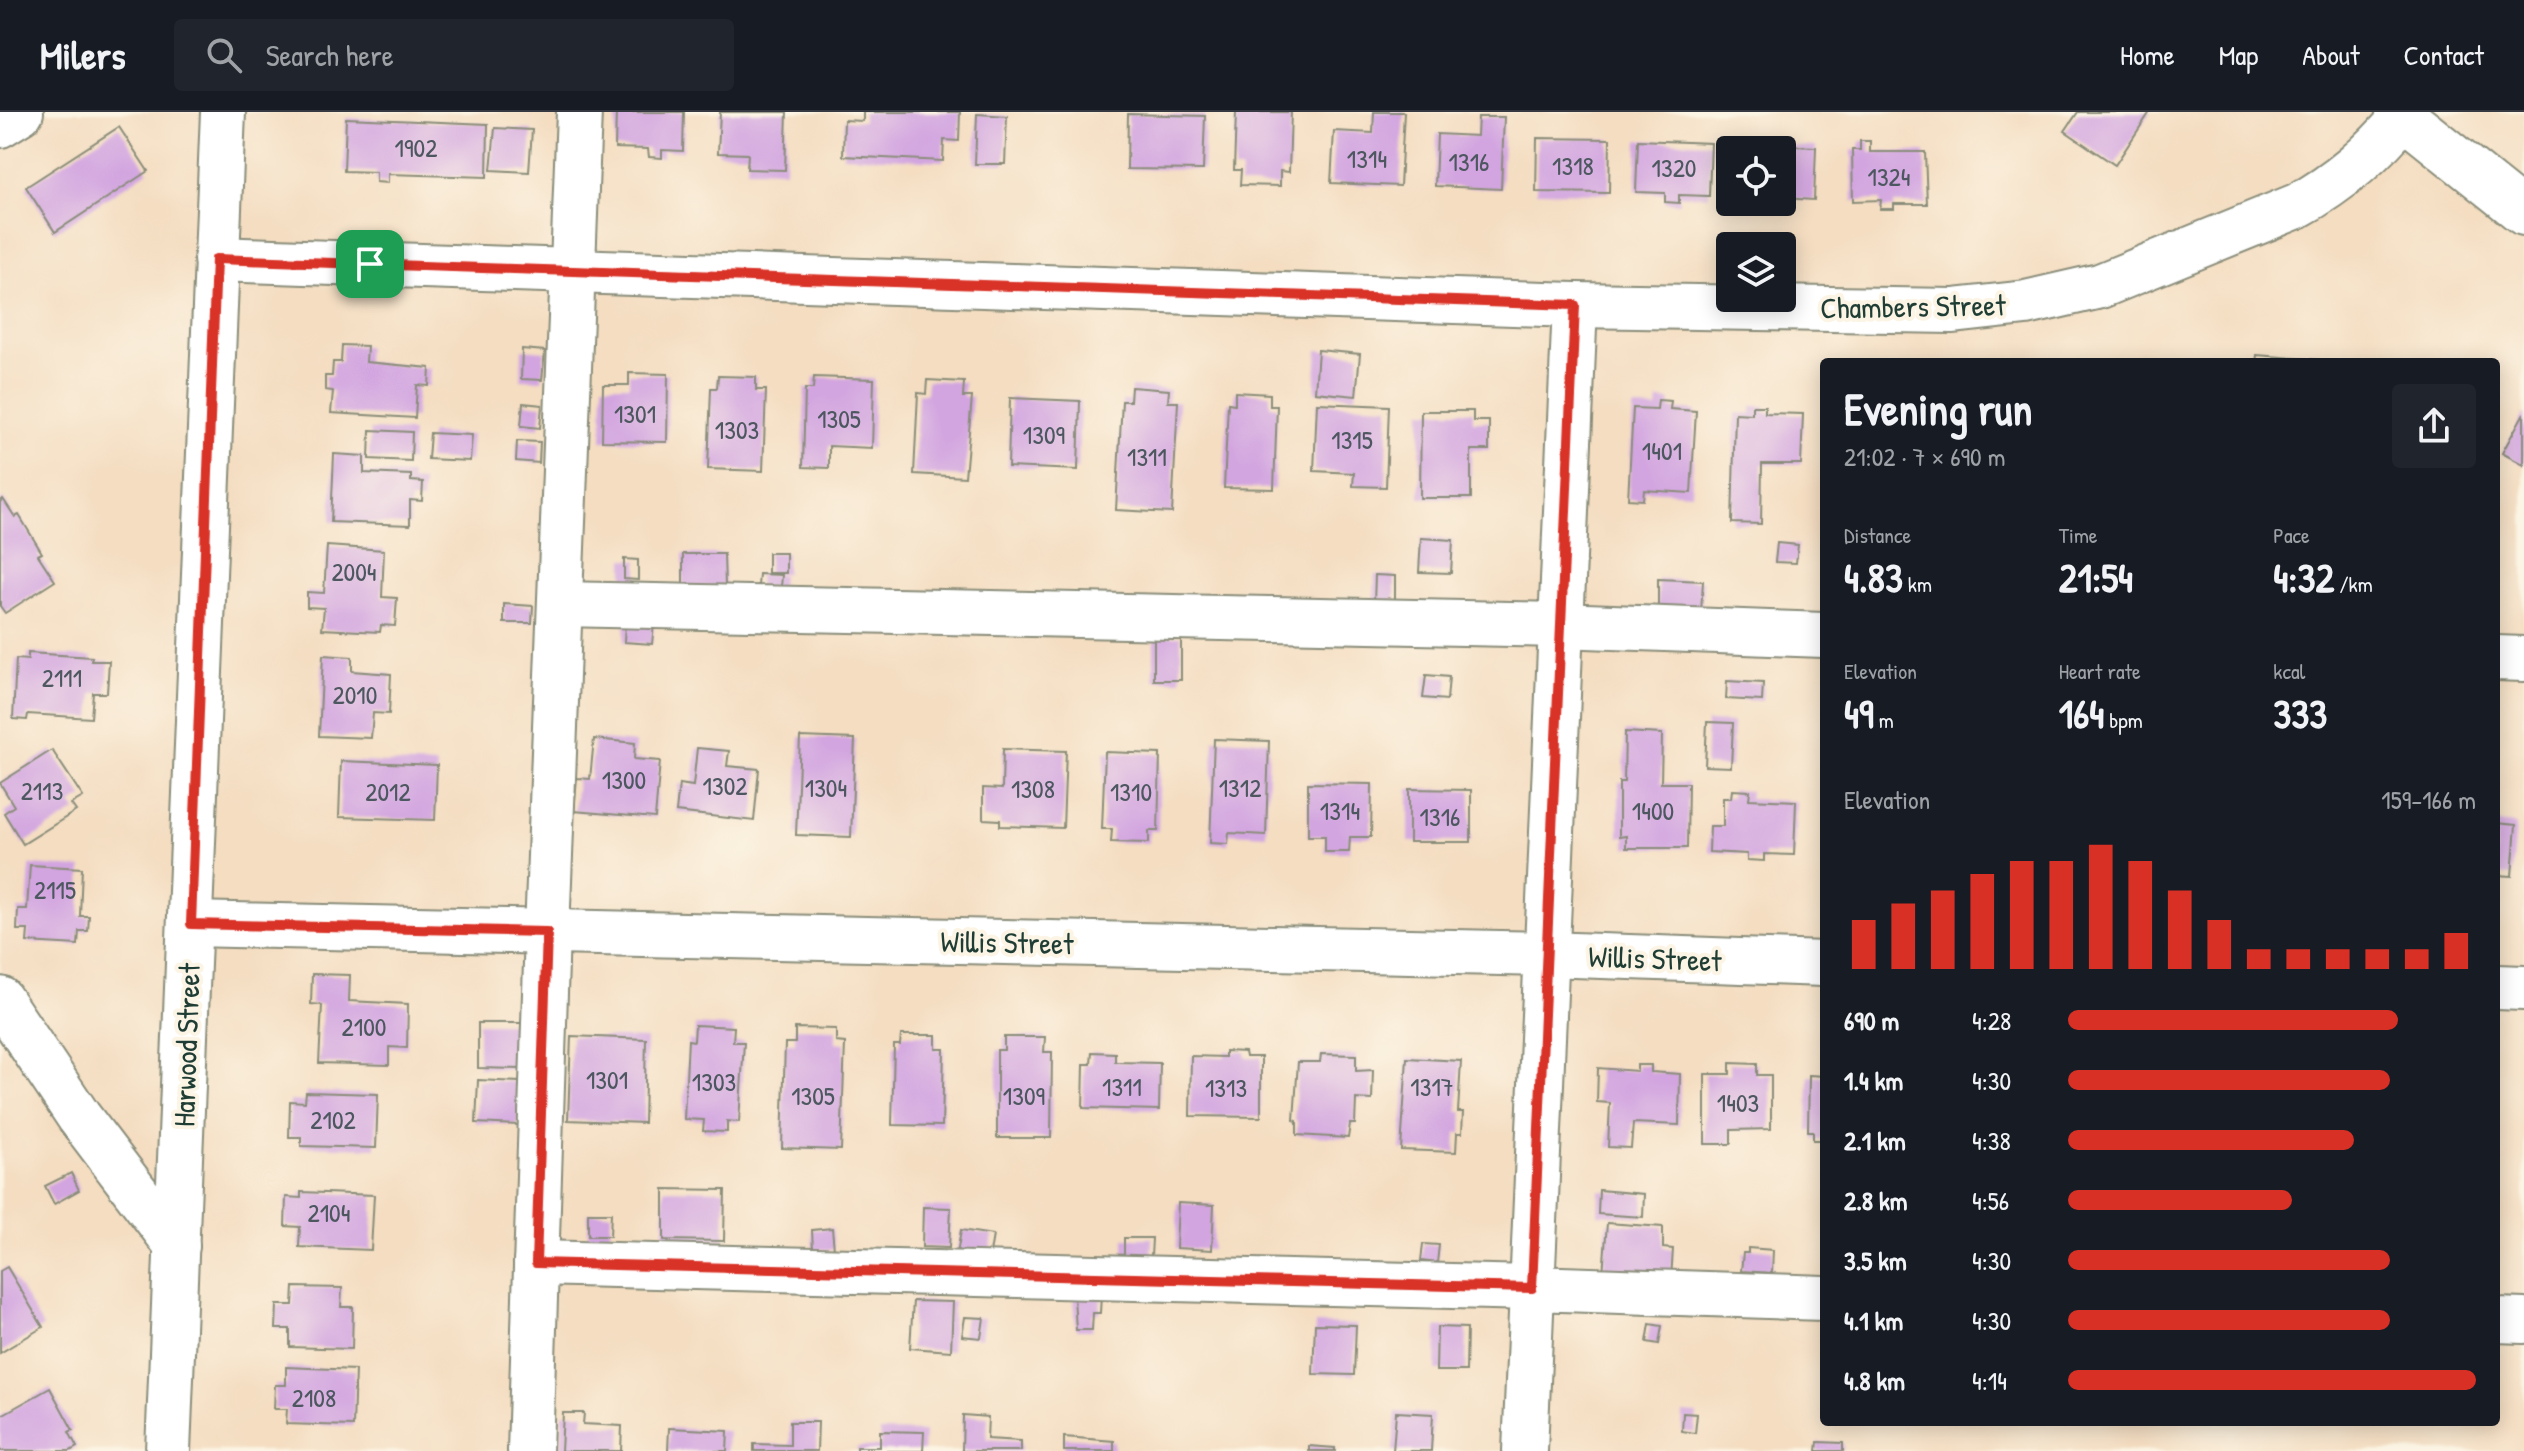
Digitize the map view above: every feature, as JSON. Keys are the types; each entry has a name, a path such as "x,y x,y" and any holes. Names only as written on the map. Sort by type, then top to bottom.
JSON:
{"street":[{"path":"0,125 21,112"},
{"name":"Harwood Street","path":"168,1451 223,112"},
{"path":"530,1451 579,112"},
{"path":"2403,113 2524,213"},
{"name":"Chambers Street","path":"216,259 1575,305 1953,311 2026,303 2100,286 2297,206 2323,192 2359,162 2403,113"},
{"path":"1525,1451 1575,305"},
{"path":"560,604 1560,625 1820,635"},
{"path":"2500,658 2524,659"},
{"name":"Willis Street","path":"191,924 1546,954 1820,964"},
{"path":"2500,987 2524,988"},
{"path":"0,999 79,1117 177,1246"},
{"path":"536,1263 1820,1298"},
{"path":"2500,1320 2524,1321"}],"building":[{"path":"616,112 684,112 683,151 662,150 662,158 649,157 648,149 615,148"},
{"path":"720,112 787,112 785,170 747,169 748,154 718,153"},
{"path":"863,112 960,112 959,141 944,140 943,161 843,156 844,120 863,121"},
{"path":"1236,112 1291,112 1289,172 1280,171 1280,186 1240,185 1241,170 1234,170"},
{"path":"1374,112 1404,112 1400,186 1331,183 1334,131 1373,133"},
{"path":"2078,112 2150,112 2115,165 2065,131"},
{"path":"977,114 1007,116 1005,164 975,164"},
{"path":"1128,114 1205,116 1203,170 1127,169"},
{"path":"1478,117 1504,117 1501,189 1435,186 1437,134 1477,136"},
{"path":"346,118 488,124 487,177 388,174 388,183 376,182 376,172 344,171"},
{"path":"119,127 148,171 55,232 26,187"},
{"path":"495,128 532,130 529,172 491,170"},
{"path":"1537,138 1610,139 1609,193 1536,192"},
{"path":"1638,140 1711,143 1709,196 1679,195 1679,203 1665,202 1665,193 1636,192"},
{"path":"1860,141 1870,141 1870,152 1925,152 1927,204 1894,204 1894,209 1880,209 1881,200 1853,201 1852,150 1860,150"},
{"path":"1796,146 1816,147 1814,200 1796,199"},
{"path":"342,345 367,346 366,362 430,368 429,386 417,385 415,418 331,413 333,391 325,390 325,376 332,376 333,362 341,362"},
{"path":"522,349 545,351 542,380 521,379"},
{"path":"1318,350 1360,354 1356,396 1315,392"},
{"path":"2257,355 2295,358 2257,358"},
{"path":"629,373 668,374 667,442 602,441 603,385 629,385"},
{"path":"718,376 756,377 756,390 766,390 763,471 708,469 711,388 717,388"},
{"path":"814,377 874,379 872,448 829,446 829,468 803,467 805,389 813,389"},
{"path":"927,380 964,382 963,397 972,397 965,477 914,474 918,393 926,394"},
{"path":"1131,387 1169,390 1168,402 1178,402 1172,513 1116,510 1122,401 1130,401"},
{"path":"1235,392 1270,394 1270,406 1277,406 1274,489 1224,488 1228,403 1235,404"},
{"path":"1010,398 1080,401 1078,470 1008,467"},
{"path":"1658,400 1671,401 1670,409 1696,411 1691,493 1644,490 1643,500 1628,499 1633,408 1657,409"},
{"path":"523,403 542,405 540,428 521,426"},
{"path":"1317,403 1389,406 1386,487 1353,486 1354,473 1314,471"},
{"path":"1752,406 1765,406 1765,413 1803,414 1801,464 1762,464 1761,524 1732,523 1735,413 1752,414"},
{"path":"1421,411 1473,411 1473,421 1489,421 1489,450 1471,450 1471,498 1420,498"},
{"path":"2524,413 2524,465 2502,453"},
{"path":"370,430 412,432 411,461 369,459"},
{"path":"430,433 472,435 470,461 428,459"},
{"path":"517,441 540,442 539,463 516,461"},
{"path":"334,454 364,456 364,473 411,475 411,481 423,482 422,501 410,500 410,525 331,522"},
{"path":"3,499 15,517 19,515 42,553 38,555 55,581 5,613 0,606 0,502"},
{"path":"1421,538 1453,540 1451,573 1419,572"},
{"path":"1777,543 1798,545 1796,563 1775,562"},
{"path":"327,546 384,550 382,597 397,598 395,626 381,625 380,632 322,629 324,608 307,607 307,592 324,593"},
{"path":"768,553 786,553 786,573 768,573"},
{"path":"683,554 724,554 725,586 683,587"},
{"path":"624,559 638,560 638,580 624,579"},
{"path":"759,574 782,575 781,588 758,586"},
{"path":"1375,575 1395,576 1395,603 1374,603"},
{"path":"1658,579 1703,581 1701,612 1658,611"},
{"path":"504,604 533,606 532,623 504,623"},
{"path":"625,622 654,624 652,644 624,642"},
{"path":"1154,636 1181,636 1181,680 1154,680"},
{"path":"28,653 109,661 107,693 93,693 91,718 28,714 27,720 13,719 16,659 28,660"},
{"path":"323,655 352,657 352,671 391,674 389,714 373,713 371,738 319,736"},
{"path":"1426,675 1449,677 1447,700 1423,698"},
{"path":"1727,681 1763,683 1762,701 1726,699"},
{"path":"1707,722 1733,723 1731,767 1705,766"},
{"path":"1625,732 1662,734 1661,783 1688,783 1687,848 1626,848 1626,836 1619,837 1619,782 1624,782"},
{"path":"800,737 855,739 851,837 796,835"},
{"path":"594,739 635,743 634,759 660,761 655,818 574,811 577,778 590,779"},
{"path":"1214,739 1269,741 1266,835 1229,833 1228,844 1210,843"},
{"path":"697,748 729,751 727,766 759,769 754,821 676,812 679,784 693,786"},
{"path":"1003,749 1066,751 1063,828 1000,826 1000,820 983,819 983,788 1002,789"},
{"path":"52,750 83,797 71,804 76,811 23,844 4,813 14,806 0,783"},
{"path":"1105,752 1160,754 1158,831 1149,831 1149,843 1111,842 1112,829 1102,829"},
{"path":"341,761 437,765 435,820 339,817"},
{"path":"1308,783 1372,784 1371,837 1350,837 1349,852 1325,852 1325,836 1308,836"},
{"path":"1409,789 1471,790 1471,842 1409,842"},
{"path":"1732,790 1750,791 1749,799 1796,801 1794,855 1764,854 1764,861 1747,860 1747,854 1709,852 1710,826 1723,826 1723,798 1731,798"},
{"path":"2500,823 2516,825 2512,876 2500,875"},
{"path":"30,865 82,868 80,916 89,916 88,931 79,931 78,945 27,942 28,930 17,930 18,909 27,909"},
{"path":"312,974 350,975 349,1001 408,1004 407,1048 389,1047 389,1065 319,1063 322,1005 311,1004"},
{"path":"478,1023 521,1023 522,1069 478,1068"},
{"path":"695,1025 734,1027 733,1042 744,1042 739,1122 727,1121 727,1132 703,1131 704,1120 684,1119 688,1040 694,1041"},
{"path":"795,1028 836,1029 836,1042 845,1043 841,1150 782,1148 785,1043 795,1043"},
{"path":"901,1035 936,1035 936,1049 944,1049 942,1126 892,1125 894,1045 900,1045"},
{"path":"571,1036 646,1039 644,1123 568,1120"},
{"path":"1004,1037 1045,1037 1044,1052 1052,1052 1051,1138 997,1138 997,1050 1004,1050"},
{"path":"1225,1051 1245,1052 1246,1057 1261,1057 1261,1117 1190,1116 1191,1056 1225,1057"},
{"path":"1092,1052 1115,1053 1115,1062 1160,1063 1159,1110 1083,1108 1084,1064 1091,1064"},
{"path":"1321,1054 1356,1055 1356,1071 1373,1070 1372,1100 1356,1099 1355,1124 1350,1124 1348,1138 1297,1135 1297,1121 1294,1120 1298,1062 1320,1062"},
{"path":"1407,1058 1461,1061 1458,1112 1463,1112 1462,1133 1457,1133 1456,1152 1401,1150"},
{"path":"1730,1063 1757,1064 1757,1075 1771,1075 1771,1129 1731,1130 1731,1144 1705,1144 1705,1074 1730,1074"},
{"path":"1637,1065 1651,1065 1651,1072 1680,1074 1679,1125 1633,1123 1631,1148 1608,1147 1610,1103 1597,1102 1598,1068 1637,1071"},
{"path":"1809,1075 1820,1076 1820,1140 1813,1140 1813,1131 1808,1131"},
{"path":"478,1080 520,1082 518,1125 476,1123"},
{"path":"306,1092 378,1094 376,1148 301,1146 301,1137 289,1137 290,1101 305,1102"},
{"path":"71,1173 79,1190 54,1204 45,1186"},
{"path":"664,1189 725,1190 724,1241 664,1240"},
{"path":"1599,1190 1644,1194 1643,1217 1598,1214"},
{"path":"301,1192 374,1195 371,1250 299,1247 300,1227 285,1226 286,1197 301,1198"},
{"path":"1178,1203 1214,1205 1212,1250 1176,1248"},
{"path":"923,1207 951,1208 949,1248 922,1247"},
{"path":"588,1213 611,1213 610,1236 588,1236"},
{"path":"1607,1223 1663,1227 1663,1248 1673,1249 1671,1279 1603,1274"},
{"path":"832,1228 834,1249 813,1250 812,1230"},
{"path":"961,1230 993,1235 989,1259 957,1254"},
{"path":"1124,1238 1152,1238 1151,1257 1124,1256"},
{"path":"1423,1244 1439,1245 1437,1263 1421,1261"},
{"path":"1748,1248 1773,1250 1772,1273 1741,1271 1743,1253 1748,1253"},
{"path":"7,1267 43,1327 0,1353 0,1271"},
{"path":"294,1287 342,1288 341,1307 353,1307 352,1349 290,1347 290,1329 276,1329 277,1305 293,1305"},
{"path":"1101,1295 1100,1313 1093,1313 1092,1330 1076,1330 1074,1296"},
{"path":"913,1301 953,1302 951,1351 910,1348"},
{"path":"965,1317 984,1318 981,1338 962,1336"},
{"path":"1315,1324 1356,1325 1354,1375 1313,1374"},
{"path":"1650,1324 1662,1326 1659,1344 1647,1342"},
{"path":"1437,1327 1467,1328 1466,1371 1436,1371"},
{"path":"286,1367 355,1370 353,1426 286,1424 287,1409 274,1409 275,1385 286,1385"},
{"path":"50,1388 73,1430 69,1432 77,1447 70,1451 0,1451 0,1416"},
{"path":"1396,1412 1433,1414 1431,1451 1393,1451"},
{"path":"563,1413 584,1413 583,1424 622,1426 621,1451 561,1451"},
{"path":"1683,1413 1697,1414 1695,1433 1682,1431"},
{"path":"963,1415 988,1417 987,1439 1021,1441 1021,1451 962,1451"},
{"path":"790,1422 818,1422 817,1451 754,1451 754,1444 790,1445"},
{"path":"669,1428 728,1431 727,1451 668,1451"},
{"path":"880,1431 924,1432 923,1451 857,1451 857,1447 880,1447"},
{"path":"1064,1437 1114,1441 1114,1451 1064,1451"},
{"path":"1818,1442 1843,1443 1843,1451 1817,1451"},
{"path":"1309,1446 1335,1448 1335,1451 1309,1451"}],"route":[{"path":"216,259 370,264 1575,305 1532,1288 536,1263 547,932 191,924 216,259"}]}
